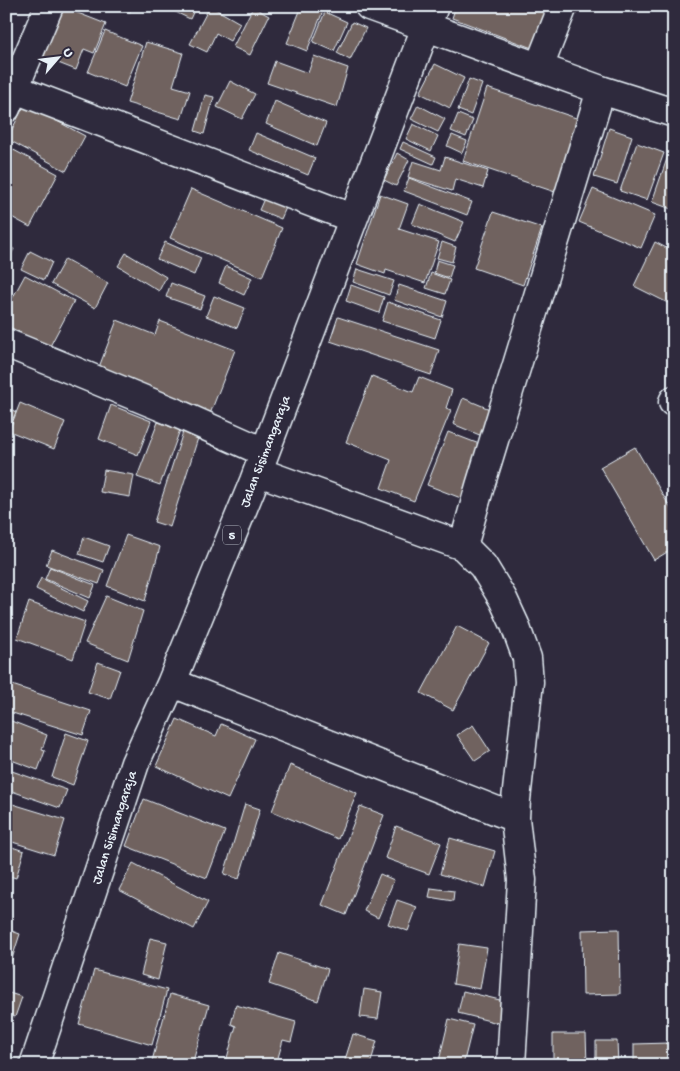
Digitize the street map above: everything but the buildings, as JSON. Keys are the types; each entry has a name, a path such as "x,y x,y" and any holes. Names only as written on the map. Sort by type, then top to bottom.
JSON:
{"main road":[{"path":"49,6 10,98 352,218"},
{"path":"369,6 436,18 539,67 601,90 674,113"},
{"path":"539,67 564,6"},
{"name":"Jalan Sisimangaraja","path":"34,1065 134,763 171,684 267,464 352,218 436,18"},
{"name":"Jalan Sisimangaraja","path":"52,1065 146,767 183,686 267,464 364,221 436,18"},
{"path":"463,546 601,90"},
{"path":"6,343 174,412 267,464 463,546 484,566 515,625 527,658 529,682 515,818 522,880 511,1065"},
{"path":"183,686 515,818"}]}
